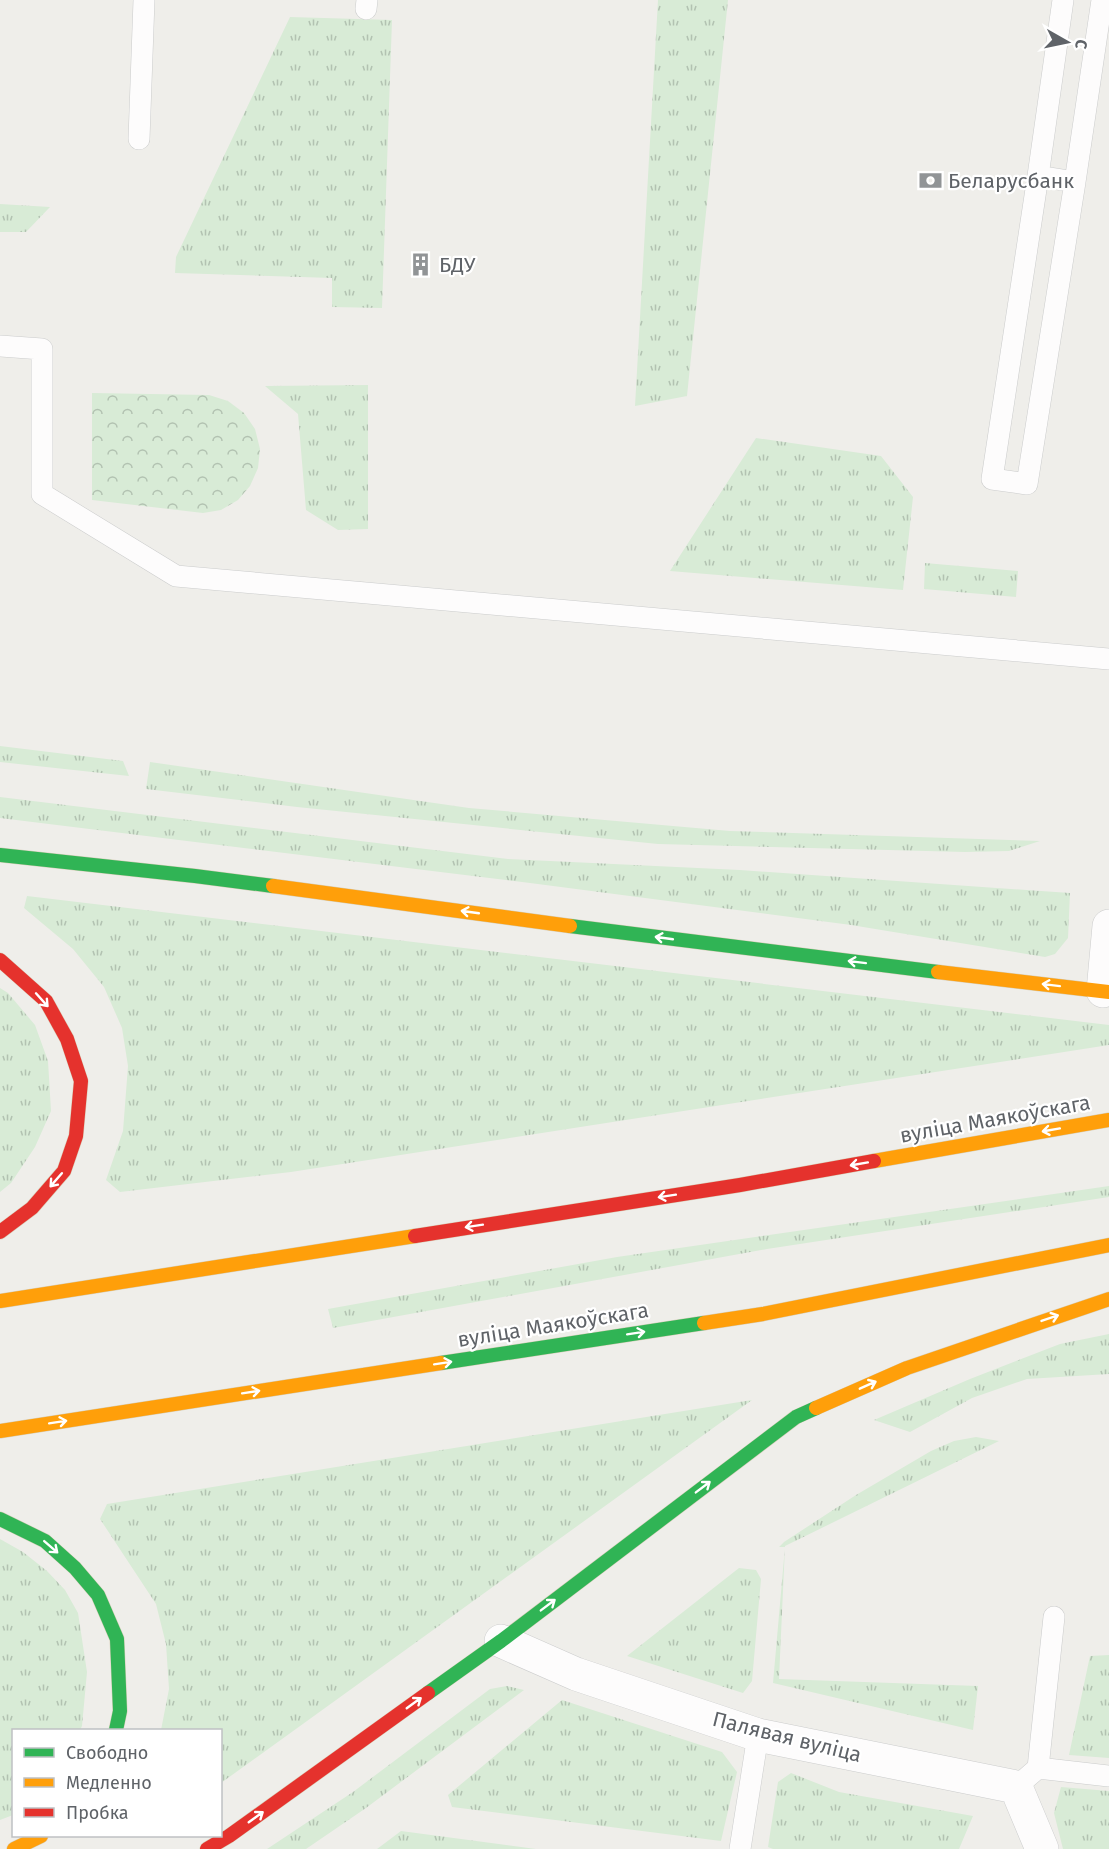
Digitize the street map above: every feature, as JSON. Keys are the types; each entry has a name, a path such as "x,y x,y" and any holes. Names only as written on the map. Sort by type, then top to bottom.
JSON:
{"main road":[{"path":"0,855 195,876 708,944 1106,991"},
{"path":"0,960 46,1001 67,1039 81,1081 76,1136 64,1171 32,1208 0,1232"},
{"name":"вуліца Маякоўскага","path":"0,1301 740,1185 1109,1120"},
{"name":"вуліца Маякоўскага","path":"0,1431 763,1314 1109,1245"},
{"path":"207,1849 230,1836 501,1641 796,1417 907,1368 1109,1299"},
{"path":"0,1519 45,1541 75,1568 98,1595 117,1639 120,1711 116,1729"},
{"path":"14,1849 40,1837"}],"street":[{"path":"1106,991 1109,926"},
{"name":"Палявая вуліца","path":"501,1641 576,1674 758,1735 1027,1777"},
{"path":"1027,1777 1042,1849"}],"lane":[{"path":"139,138 144,0"},
{"path":"1063,0 992,479 1027,484 1102,0"},
{"path":"1038,176 1075,183"},
{"path":"0,346 42,349 42,494 176,576 1109,659"},
{"path":"1054,1617 1027,1777 1109,1776"},
{"path":"740,1849 758,1735"}],"green space":[{"path":"658,0 728,0 687,396 635,406"},
{"path":"290,17 392,20 382,308 332,307 332,278 175,273 176,257"},
{"path":"0,204 50,207 26,232 0,232"},
{"path":"368,385 368,529 338,530 306,510 298,414 265,386"},
{"path":"92,393 209,395 228,401 244,413 255,429 260,449 258,468 250,486 238,500 221,510 203,513 92,500"},
{"path":"756,438 881,456 913,497 903,590 670,571"},
{"path":"925,563 1018,571 1016,597 924,589"},
{"path":"0,746 123,761 129,776 0,762"},
{"path":"150,762 469,808 730,831 1040,841 1009,851 965,852 658,844 146,789"},
{"path":"0,797 508,859 740,870 1070,893 1068,938 1055,954 1045,957 851,925 0,818"},
{"path":"27,896 1109,1025 1109,1045 291,1172 120,1192 106,1180 123,1131 128,1066 122,1028 104,987 73,949 24,908"},
{"path":"0,988 8,993 35,1025 48,1061 51,1111 35,1147 11,1183 0,1192"},
{"path":"1109,1186 1109,1197 767,1249 333,1328 328,1309 617,1257"},
{"path":"1109,1334 1109,1374 1027,1379 972,1398 910,1432 874,1420 1060,1344"},
{"path":"752,1400 222,1782 222,1729 161,1729 169,1689 166,1644 156,1604 100,1519 107,1504"},
{"path":"976,1437 999,1441 785,1546 779,1547 856,1495 931,1451 954,1441"},
{"path":"0,1539 23,1552 47,1571 65,1590 78,1613 87,1672 80,1729 12,1729 12,1815 0,1820"},
{"path":"785,1548 779,1679 978,1686 973,1730 773,1683"},
{"path":"739,1568 756,1570 761,1579 752,1681 743,1693 627,1656"},
{"path":"1109,1655 1109,1758 1069,1755 1090,1656"},
{"path":"507,1686 524,1690 366,1808 306,1849 267,1849 353,1792 490,1689"},
{"path":"562,1700 722,1752 737,1772 721,1841 452,1807 448,1795"},
{"path":"791,1773 839,1792 973,1816 959,1849 773,1849 768,1847 778,1782"},
{"path":"1061,1787 1109,1791 1109,1849 1063,1849 1054,1813"},
{"path":"401,1831 536,1849 377,1849"}],"traffic: fast":[{"path":"0,855 273,886"},
{"path":"570,926 938,972"},
{"path":"441,1363 704,1323"},
{"path":"428,1693 501,1641 796,1417 816,1408"},
{"path":"0,1519 45,1541 75,1568 98,1595 117,1639 120,1711 116,1729"}],"traffic: slow":[{"path":"273,886 570,926"},
{"path":"938,972 1109,992"},
{"path":"874,1161 1109,1120"},
{"path":"0,1301 415,1236"},
{"path":"704,1323 763,1314 1109,1245"},
{"path":"816,1408 907,1368 1109,1299"},
{"path":"0,1431 441,1363"},
{"path":"14,1849 39,1837"}],"traffic: jam":[{"path":"0,960 46,1001 67,1039 81,1081 76,1136 64,1171 32,1208 0,1232"},
{"path":"415,1236 740,1185 874,1161"},
{"path":"207,1849 229,1836 428,1693"}],"place":[{"name":"Беларусбанк","path":"930,181"},
{"name":"БДУ","path":"421,265"}]}
